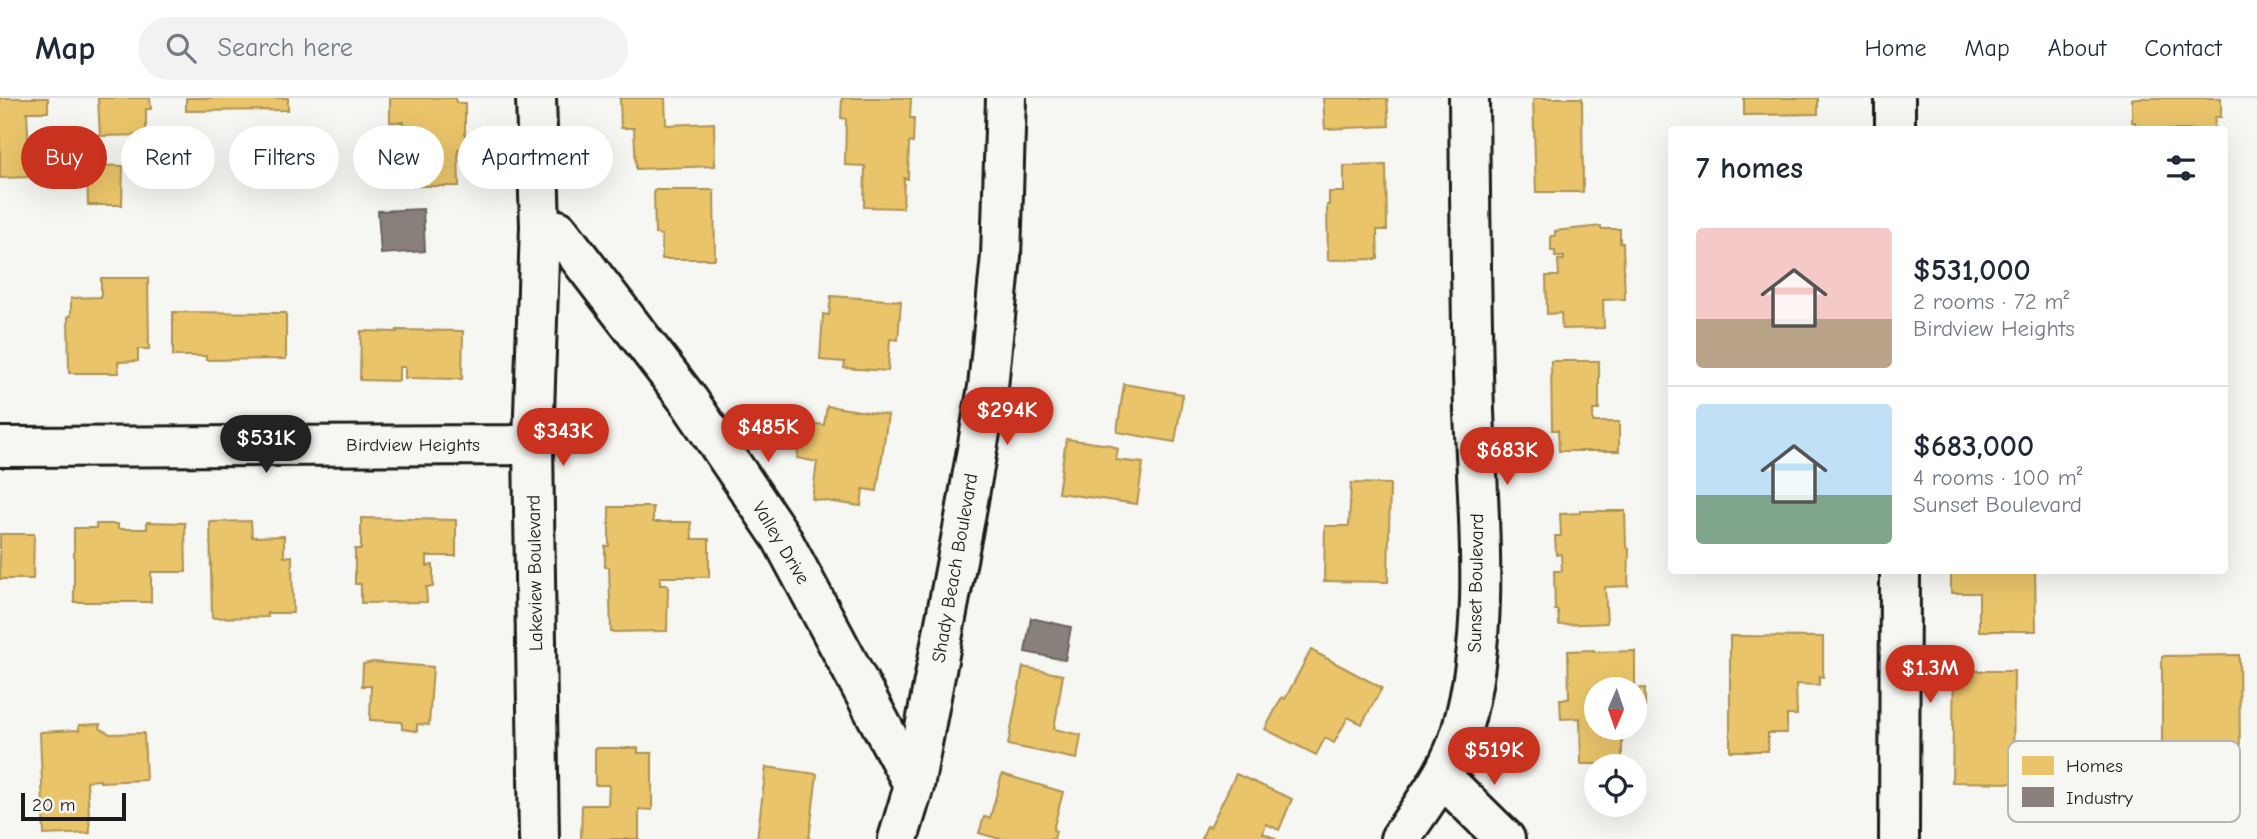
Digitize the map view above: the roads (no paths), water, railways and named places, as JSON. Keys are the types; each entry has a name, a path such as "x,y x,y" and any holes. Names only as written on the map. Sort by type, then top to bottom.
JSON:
{"street":[{"name":"Lakeview Boulevard","path":"536,98 540,226 533,444 540,839"},
{"name":"Shady Beach Boulevard","path":"898,839 914,786 988,387 1001,256 1006,98"},
{"name":"Sunset Boulevard","path":"1400,839 1441,778 1462,731 1472,689 1479,627 1469,98"},
{"path":"1895,98 1895,126"},
{"name":"Valley Drive","path":"540,226 558,230 689,401 781,537 914,786"},
{"name":"Birdview Heights","path":"0,447 533,444"},
{"path":"1899,839 1900,574"},
{"path":"1441,778 1505,839"}]}
